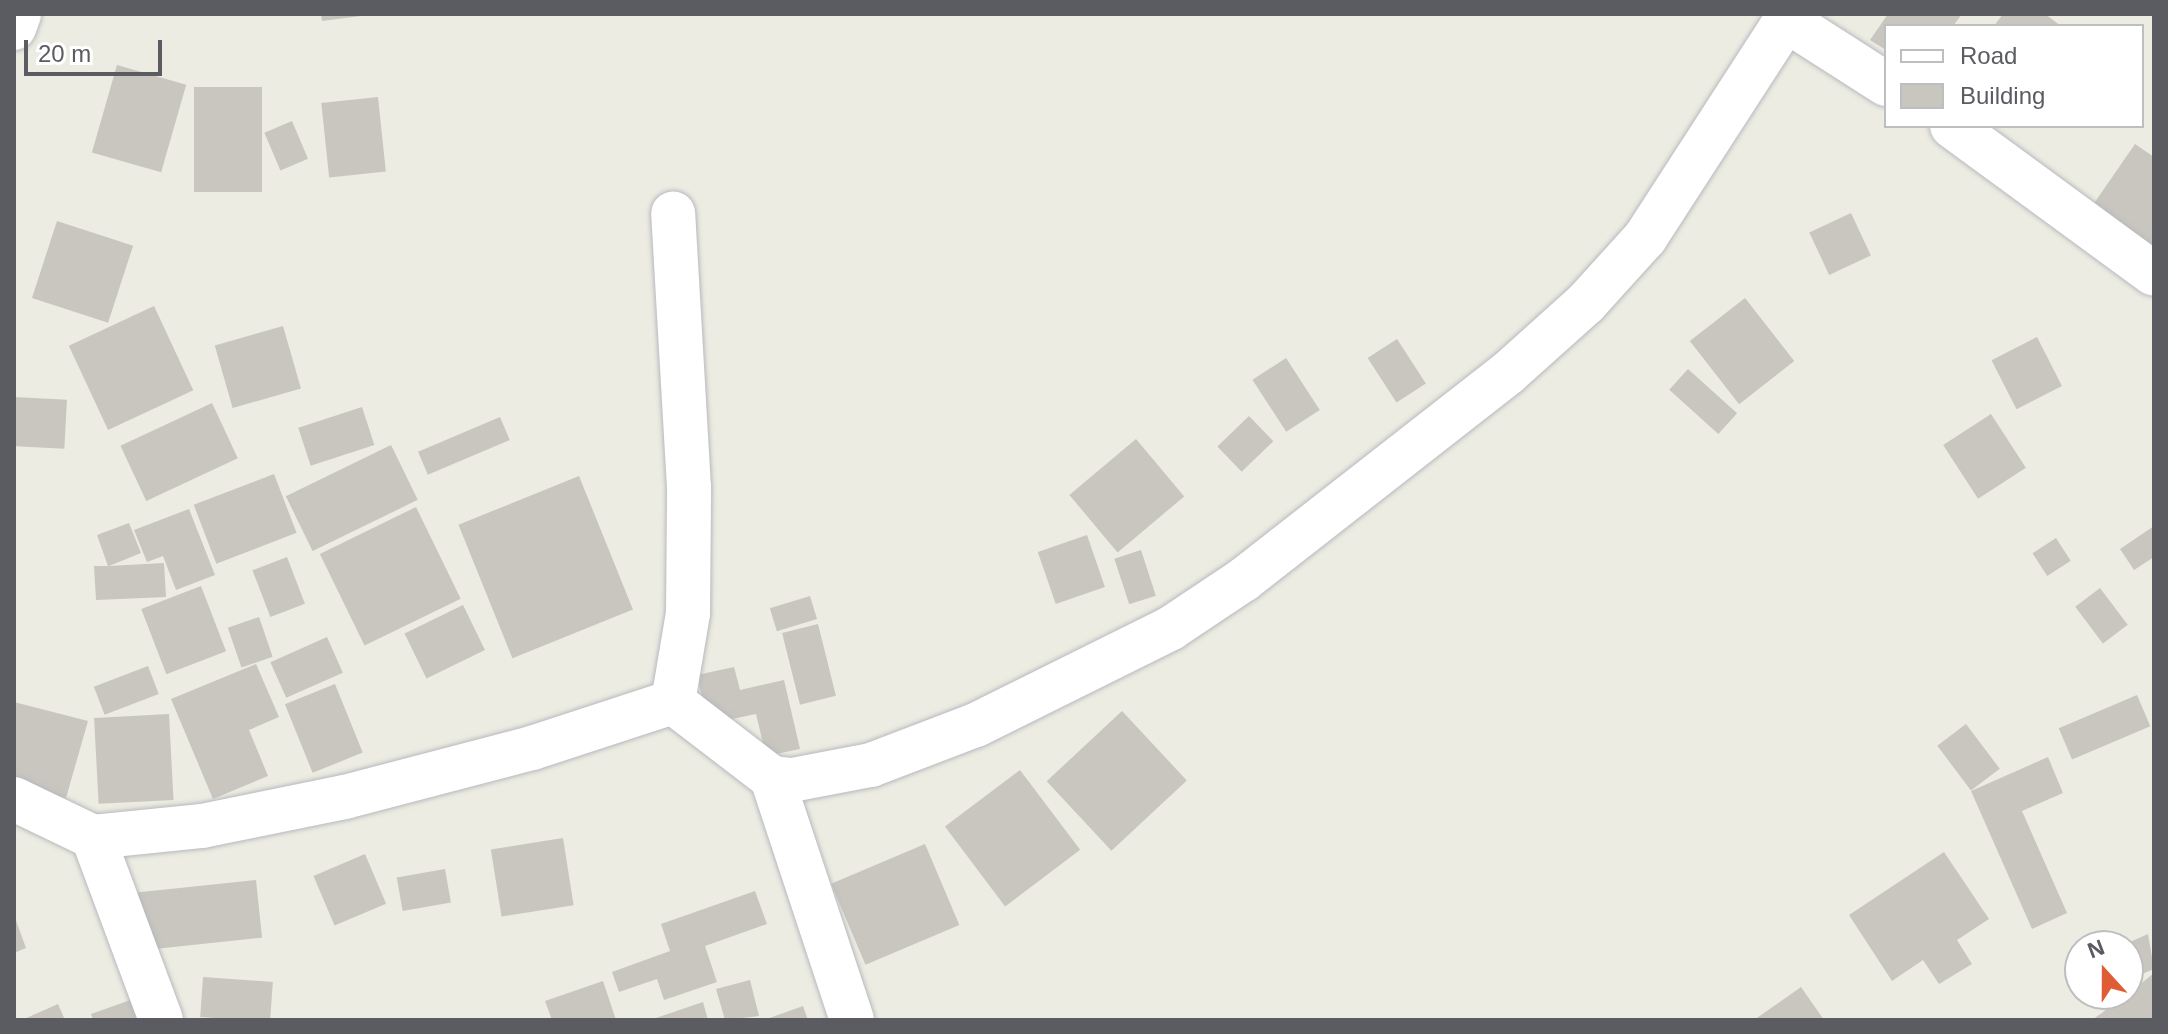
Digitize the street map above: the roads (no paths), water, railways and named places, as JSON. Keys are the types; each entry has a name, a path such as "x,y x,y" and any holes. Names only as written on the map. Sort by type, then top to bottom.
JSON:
{"street":[{"path":"14,28 19,14"},
{"path":"673,702 772,778 792,780 871,765 976,725 1171,628 1243,580 1508,373 1586,303 1645,238 1788,17 1884,83"},
{"path":"1955,128 2154,274"},
{"path":"673,213 689,504 688,613 673,702"},
{"path":"14,799 93,837 202,826 345,797 532,748 673,702"},
{"path":"772,778 852,1020"},
{"path":"93,837 161,1020"}]}
